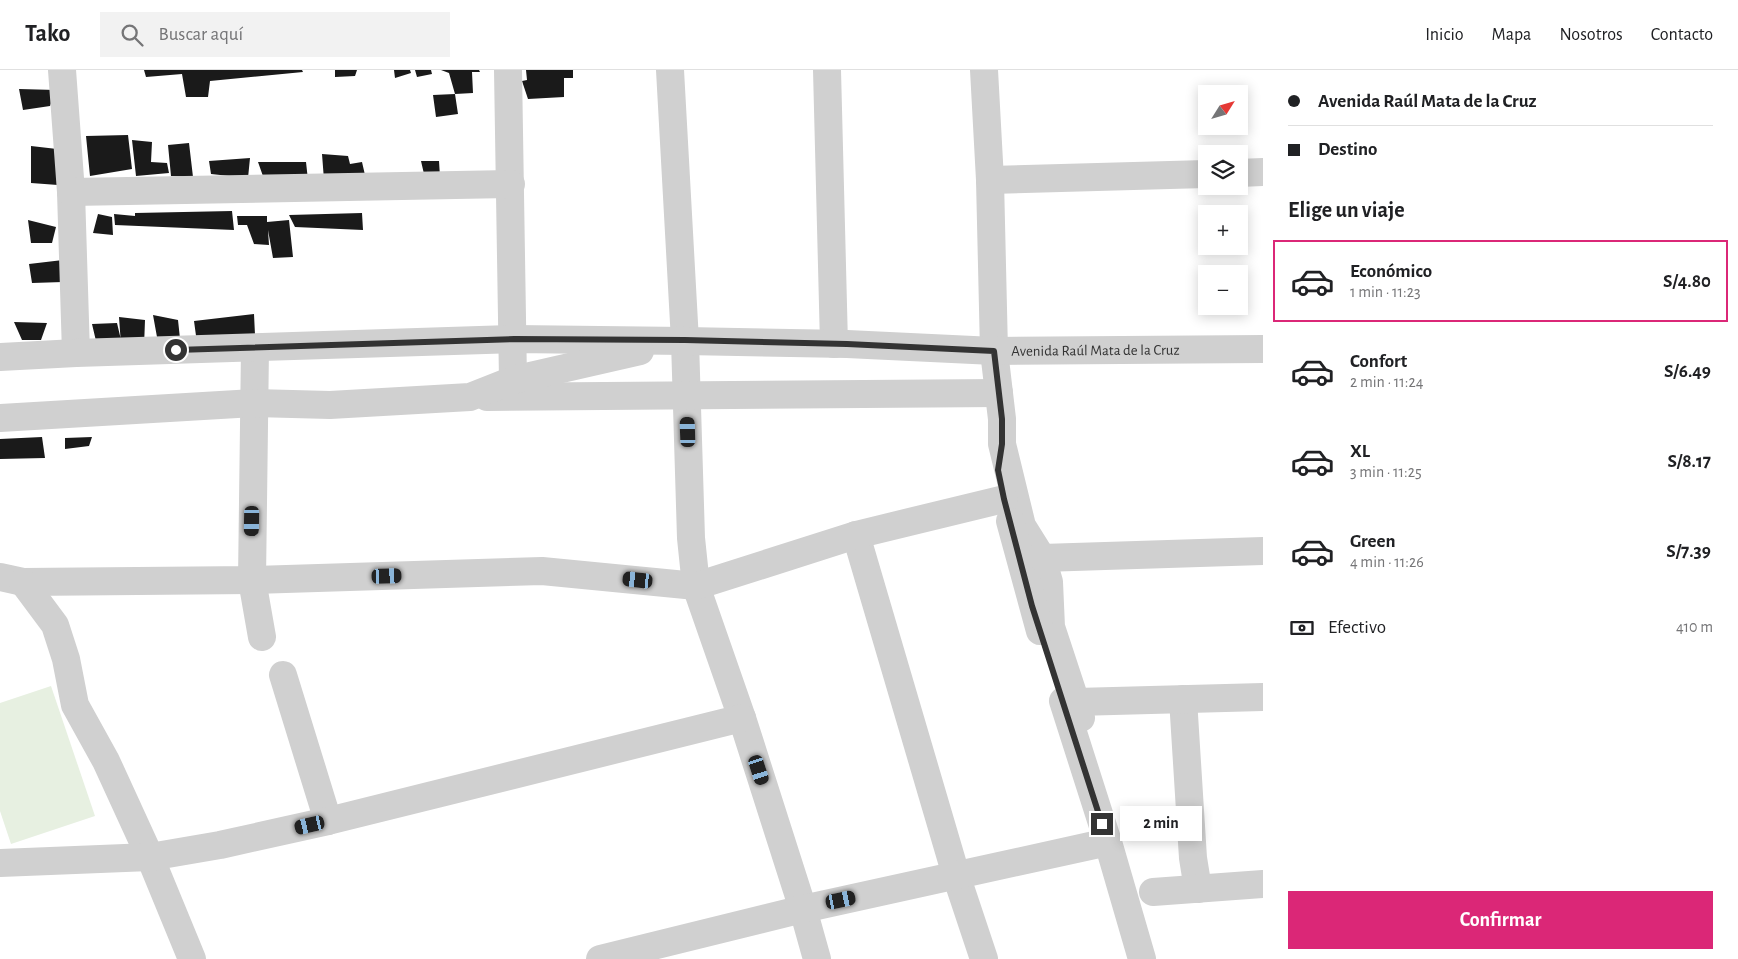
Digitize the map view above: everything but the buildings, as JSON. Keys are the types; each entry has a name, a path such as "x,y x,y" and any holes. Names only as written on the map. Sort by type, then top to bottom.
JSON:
{"street":[{"path":"62,70 71,192 76,353"},
{"path":"508,70 514,339 513,380"},
{"path":"670,70 685,340 691,538 696,586 742,718 803,908 817,959"},
{"path":"827,70 834,344"},
{"path":"984,70 990,180 994,351 1002,419 1002,444 998,470 1032,606 1108,842 1142,959"},
{"path":"1248,173 1263,172"},
{"path":"990,180 1198,174"},
{"path":"71,192 511,184"},
{"name":"Avenida Raúl Mata de la Cruz","path":"0,357 514,339 685,340 994,351 1263,349"},
{"path":"470,398 513,380 685,340"},
{"path":"255,348 252,580 262,637"},
{"path":"0,418 254,403 330,404 470,398 999,393"},
{"path":"1002,444 1022,526 1042,558 1049,582 1051,627 1079,710 1183,699 1263,698"},
{"path":"11,579 252,580 542,571 696,586 856,535 1004,499"},
{"path":"856,535 956,875 984,959"},
{"path":"1042,558 1263,551"},
{"path":"11,579 55,625 66,659 75,705 106,761 150,857 192,959"},
{"path":"283,675 328,821"},
{"path":"1183,699 1193,858 1198,889"},
{"path":"0,863 150,857 220,845 328,821 742,718"},
{"path":"600,959 803,908 1108,842"},
{"path":"1153,892 1263,884"}],"green space":[{"path":"51,686 95,816 11,844 0,811 0,703"}],"route":[{"path":"176,350 514,339 685,340 847,344 994,351 1002,419 1002,444 998,470 1004,499 1032,606 1102,824"}]}
